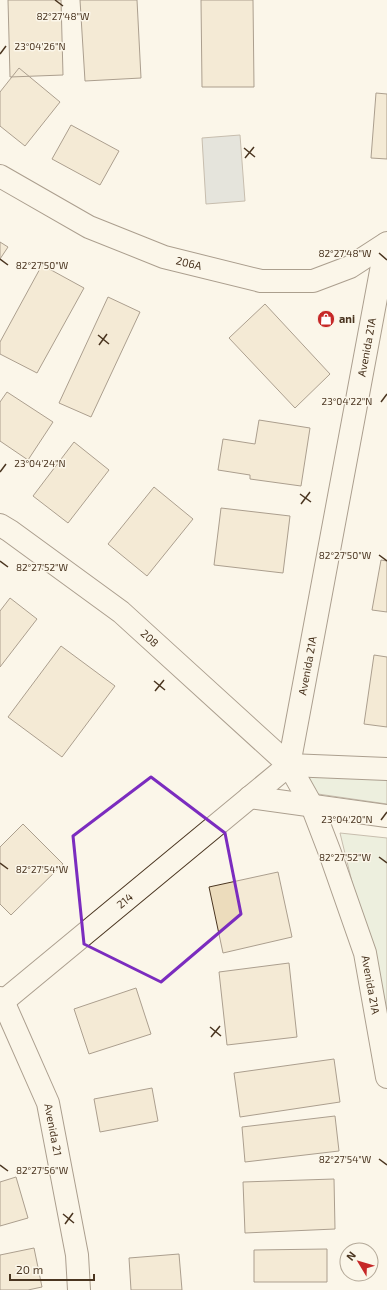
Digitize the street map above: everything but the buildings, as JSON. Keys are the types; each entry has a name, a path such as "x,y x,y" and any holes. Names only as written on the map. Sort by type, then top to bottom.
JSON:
{"street":[{"name":"206A","path":"0,176 90,227 164,257 261,281 313,281 350,267 387,243"},
{"name":"Avenida 21A","path":"387,243 289,765 312,806 365,953 387,1077"},
{"name":"208","path":"0,525 121,612 289,765"},
{"path":"289,765 387,769"},
{"name":"214","path":"1,1001 289,765"},
{"path":"250,797 387,816"},
{"name":"Avenida 21","path":"1,1001 48,1103 77,1256 80,1290"}],"highlighted area":[{"path":"151,777 225,833 241,914 161,982 84,944 73,836"}],"green space":[{"path":"309,773 387,778 387,804 318,794 308,787"},
{"path":"340,833 387,838 387,1025"}],"shaded area":[{"path":"240,135 245,201 206,204 202,138"}],"place":[{"name":"ani","path":"326,319"}]}
